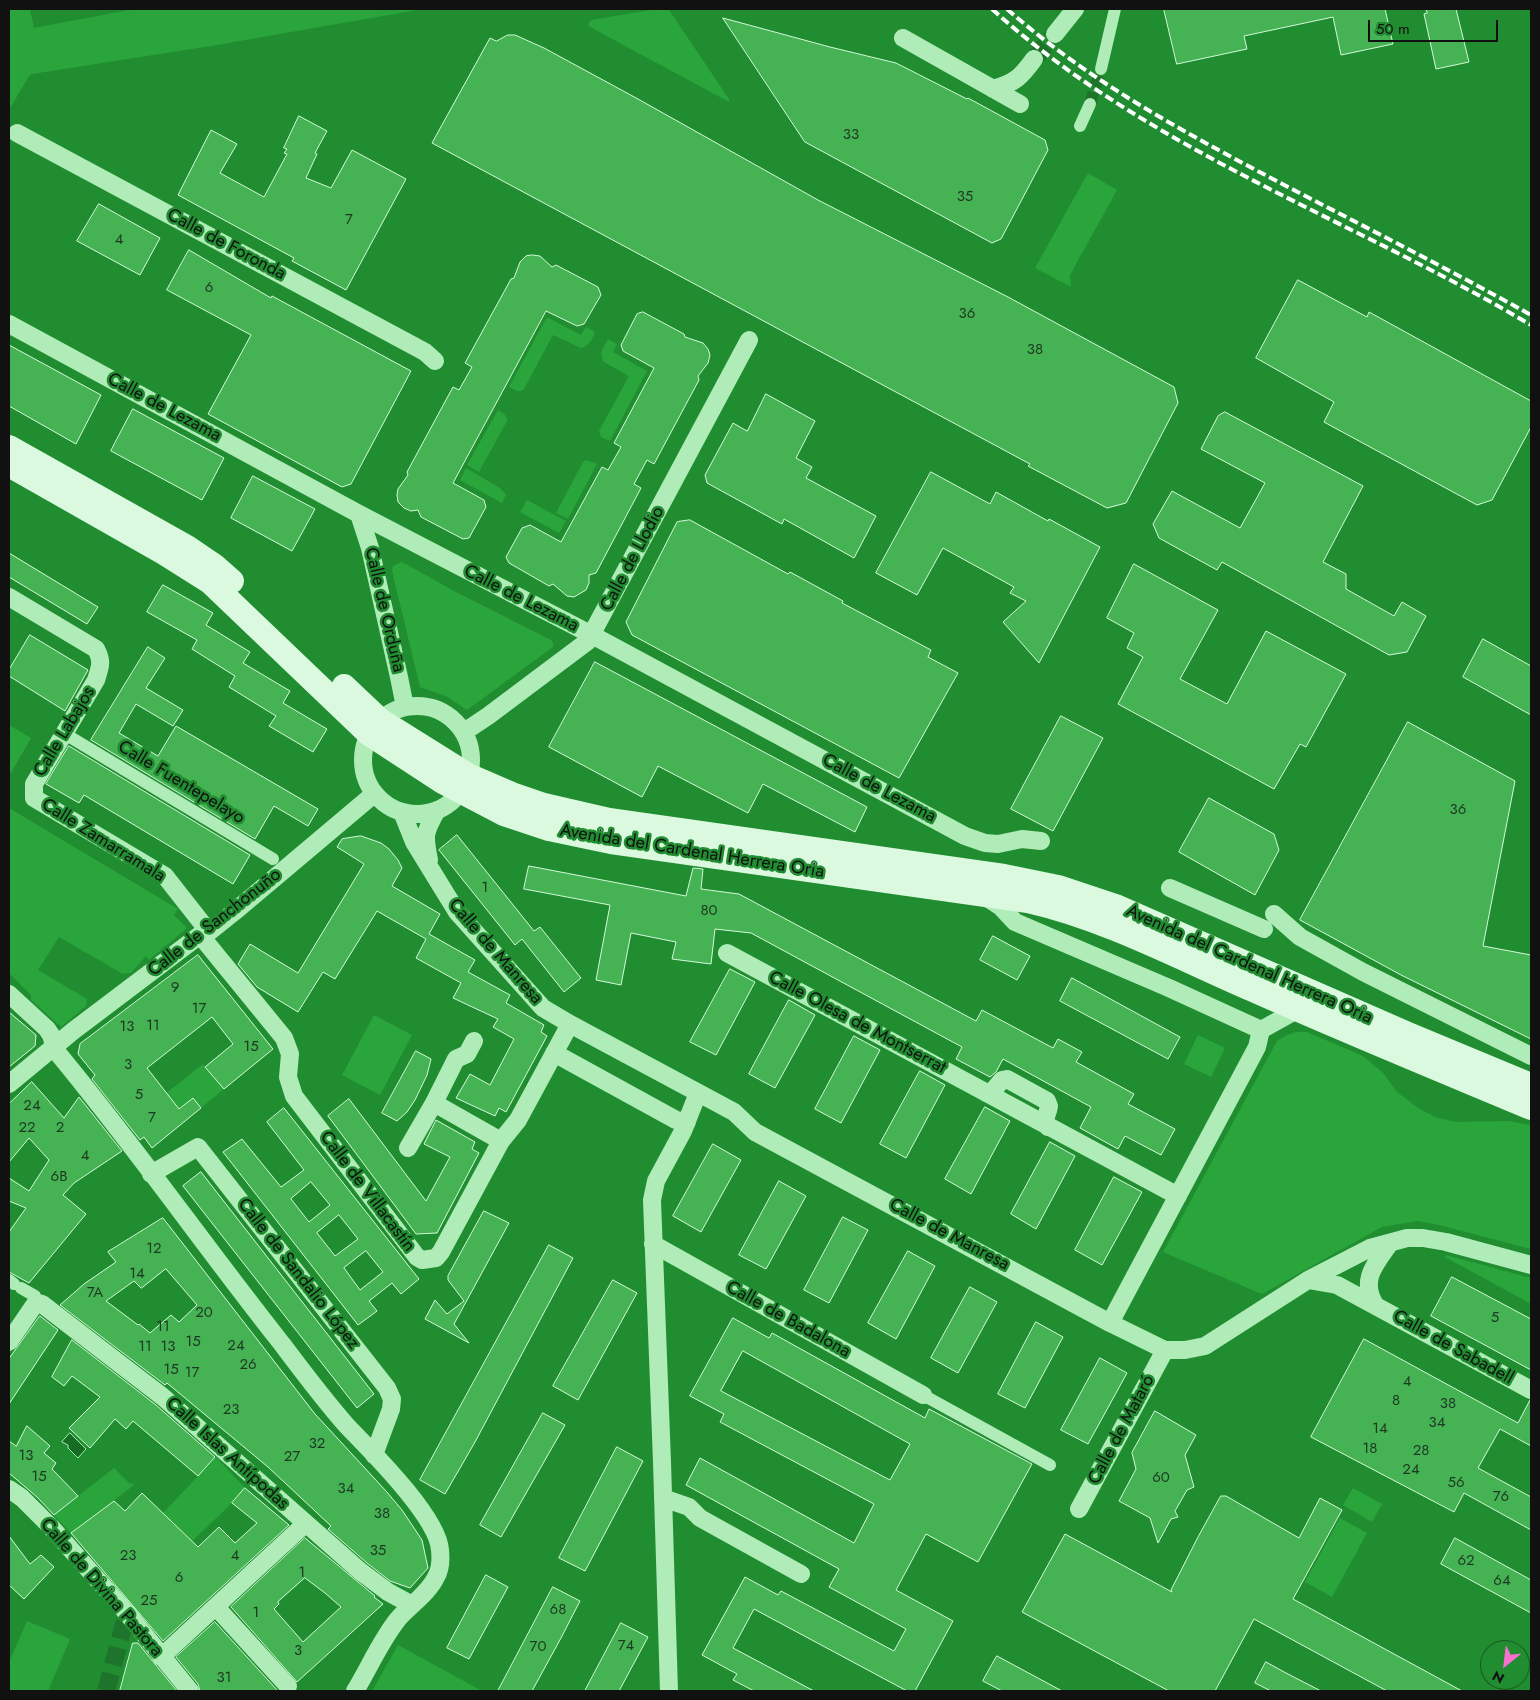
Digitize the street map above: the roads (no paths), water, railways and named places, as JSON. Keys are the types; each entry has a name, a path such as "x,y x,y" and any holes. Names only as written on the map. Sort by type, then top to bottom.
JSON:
{"main road":[{"name":"Avenida del Cardenal Herrera Oria","path":"9,447 202,556 239,587 374,727"},
{"name":"Avenida del Cardenal Herrera Oria","path":"9,465 172,558 210,582 374,727 464,783 504,814 579,836 1028,901 1058,908 1089,918 1297,1010 1531,1108"},
{"name":"Avenida del Cardenal Herrera Oria","path":"464,783 587,816 959,869 1029,880 1066,890 1111,904 1399,1030 1531,1085"}],"street":[{"path":"1055,34 1075,9"},
{"path":"1101,69 1115,9"},
{"path":"903,38 1020,104 1018,88 1020,77"},
{"path":"993,90 1009,84 1020,77 1034,59"},
{"path":"1080,126 1090,104"},
{"name":"Calle de Foronda","path":"17,133 425,352 434,361"},
{"name":"Calle de Lezama","path":"9,324 359,514 592,635 965,836 985,843 998,844 1022,839 1041,841"},
{"name":"Calle de Llodio","path":"464,732 588,641 749,340"},
{"name":"Calle de Orduña","path":"359,514 370,548 405,707"},
{"name":"Calle Labajos","path":"9,597 96,649 101,657 101,666 96,680 34,784 34,798"},
{"path":"424,706 436,708 456,721 464,732 470,749 471,765 464,783 448,805 420,814 402,812 382,802 374,794 365,778 363,760 365,745 374,727 397,709 405,707 424,706"},
{"name":"Calle Fuentepelayo","path":"70,737 273,859"},
{"name":"Calle de Sanchonuño","path":"9,1084 54,1047 205,933 374,794"},
{"name":"Calle Zamarramala","path":"34,798 165,876 205,933"},
{"path":"432,871 425,840 437,810"},
{"path":"402,812 414,842 432,871"},
{"name":"Avenida del Cardenal Herrera Oria","path":"959,869 982,895 1000,907 1015,922 1261,1030"},
{"name":"Calle de Manresa","path":"432,871 447,898 469,926 543,1008 734,1112 756,1132 1110,1323 1165,1350 1185,1350 1205,1346 1308,1280 1370,1248 1407,1238 1446,1242 1531,1265"},
{"path":"1170,888 1269,921 1355,968 1531,1056"},
{"name":"Calle de Villacastín","path":"205,933 284,1038 290,1054 288,1077 294,1096 416,1257 422,1260 436,1258 441,1252 501,1141 518,1120 570,1024"},
{"name":"Calle Olesa de Montserrat","path":"727,953 1178,1196"},
{"path":"9,994 51,1034 54,1047 123,1133 151,1174 250,1304 336,1413 406,1491 434,1531 440,1547 440,1569 435,1580 394,1624 354,1691"},
{"path":"1110,1323 1257,1047 1261,1030 1297,1010"},
{"path":"408,1148 434,1103 456,1059 467,1054 474,1041"},
{"path":"554,1053 676,1120 687,1122"},
{"path":"668,1691 652,1200 656,1181 687,1122 698,1093"},
{"path":"434,1103 501,1141"},
{"name":"Calle de Sandalio López","path":"151,1174 198,1146 387,1388 392,1399 390,1410 374,1455"},
{"name":"Calle de Sabadell","path":"1375,1305 1370,1297 1368,1286 1370,1275 1390,1243"},
{"name":"Calle de Badalona","path":"653,1244 923,1395"},
{"name":"Calle de Sabadell","path":"1308,1280 1337,1285 1531,1390"},
{"name":"Calle Islas Antípodas","path":"14,1284 38,1300 163,1397 360,1571 388,1592 412,1605"},
{"path":"9,1342 35,1304 38,1303 38,1300"},
{"name":"Calle de Mataró","path":"1079,1509 1165,1350"},
{"path":"923,1395 1050,1465"},
{"name":"Calle de Divina Pastora","path":"9,1488 22,1498 51,1527 127,1613 190,1691"},
{"path":"663,1498 689,1507 700,1518 800,1574"},
{"path":"161,1657 306,1524"},
{"path":"216,1607 288,1686"}],"tunnel":[{"path":"1034,59 1055,34"},
{"path":"1090,104 1101,69"},
{"path":"106,1691 127,1613"}],"railway":[{"path":"992,9 1053,59 1117,103 1184,143 1463,287 1531,325"},
{"path":"1007,9 1073,61 1143,107 1253,168 1531,315"}]}
